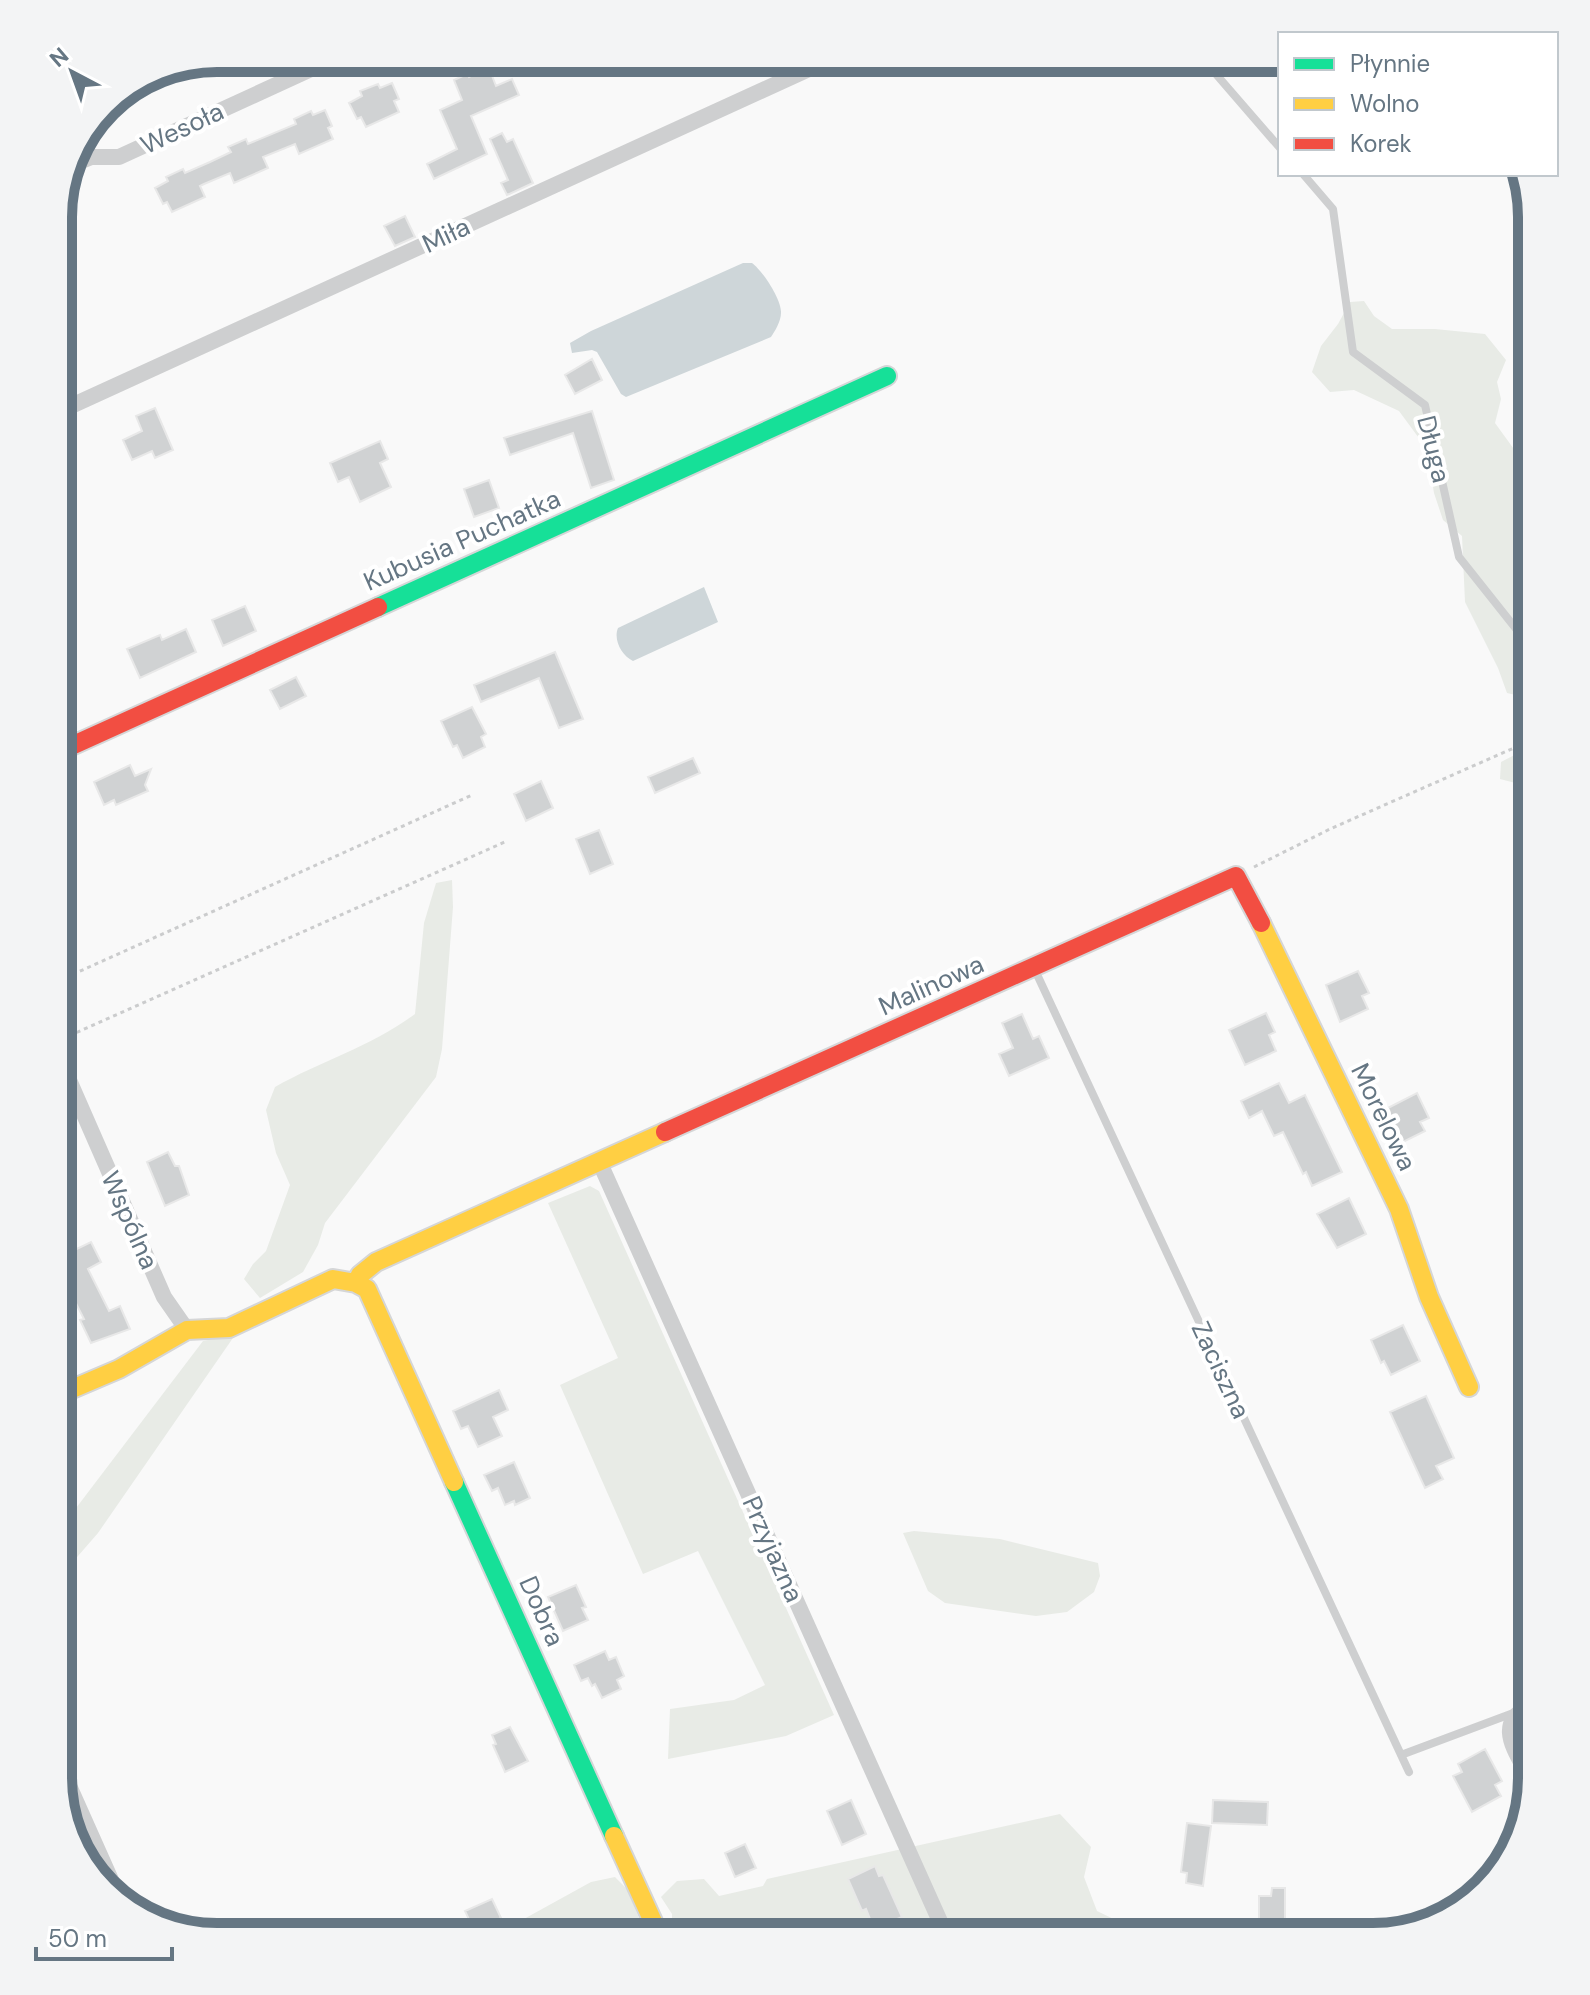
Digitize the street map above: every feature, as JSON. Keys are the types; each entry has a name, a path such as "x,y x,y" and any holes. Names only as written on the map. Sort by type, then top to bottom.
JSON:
{"street":[{"name":"Wesoła","path":"83,160 91,157 119,157 304,72"},
{"name":"Miła","path":"72,406 802,72"},
{"name":"Kubusia Puchatka","path":"72,746 887,376"},
{"name":"Malinowa","path":"356,1283 360,1275 376,1262 1236,876"},
{"name":"Morelowa","path":"1236,876 1399,1209 1429,1297 1469,1387"},
{"name":"Wspólna","path":"72,1087 164,1297 187,1330"},
{"name":"Przyjazna","path":"599,1161 941,1923"},
{"path":"72,1389 119,1369 187,1330 229,1328 333,1279 356,1283"},
{"name":"Dobra","path":"356,1283 367,1289 376,1305 654,1923"},
{"path":"1516,1712 1509,1726 1518,1754"},
{"path":"73,1794 109,1875"}],"lane":[{"path":"1214,72 1278,146"},
{"name":"Długa","path":"1305,176 1333,209 1353,352 1425,405 1459,557 1518,631"},
{"name":"Zaciszna","path":"1034,967 1409,1772"},
{"path":"1401,1755 1516,1712"}],"path":[{"path":"1236,876 1330,829 1518,746"},
{"path":"72,975 472,795"},
{"path":"72,1035 507,841"}],"shaded area":[{"path":"743,263 752,263 756,267 778,301 781,316 771,337 626,397 621,394 597,352 572,353 570,343 591,331"},
{"path":"1364,301 1374,316 1392,329 1485,334 1506,360 1497,382 1501,399 1495,423 1518,455 1518,696 1507,693 1465,602 1462,536 1443,520 1434,493 1427,449 1399,411 1354,390 1330,392 1312,372 1321,346 1350,302"},
{"path":"704,587 718,622 633,661 625,655 618,642 618,628"},
{"path":"1518,753 1518,784 1500,779 1501,762"},
{"path":"452,880 453,907 442,1049 436,1077 325,1223 318,1245 303,1272 260,1298 244,1279 266,1251 290,1185 276,1153 266,1110 275,1087 364,1044 415,1014 424,923 436,883"},
{"path":"590,1186 599,1191 834,1715 786,1736 668,1759 670,1709 734,1700 765,1685 698,1551 643,1574 560,1385 618,1358 548,1203"},
{"path":"235,1335 98,1533 72,1563 72,1513 203,1341"},
{"path":"914,1531 1000,1539 1098,1563 1100,1576 1094,1592 1067,1612 1036,1616 945,1603 928,1591 903,1533"},
{"path":"1060,1814 1091,1847 1084,1877 1097,1911 1122,1923 672,1923 672,1914 661,1897 677,1881 704,1879 719,1896 763,1886 767,1879"},
{"path":"615,1877 627,1889 641,1923 516,1923 591,1882"}],"building":[{"path":"491,72 496,86 512,79 519,95 471,116 487,154 434,179 427,164 457,149 440,110 462,100 454,80 467,74 469,77"},
{"path":"392,83 399,99 394,101 399,112 366,127 361,117 357,119 349,103 362,96 360,91 378,84 380,88"},
{"path":"325,110 332,126 328,128 333,139 299,154 295,144 263,157 268,168 234,183 230,173 204,184 200,186 205,197 172,212 167,202 163,204 155,188 168,181 166,177 210,162 231,152 228,147 246,139 248,144 296,124 294,119 311,111 313,115"},
{"path":"502,133 507,142 513,139 533,183 507,195 501,183 508,180 490,139"},
{"path":"405,216 415,237 395,246 384,226"},
{"path":"592,359 602,380 575,394 565,375"},
{"path":"155,408 173,450 155,458 152,451 132,460 123,440 142,431 136,416"},
{"path":"592,411 614,480 591,488 573,433 510,455 504,438"},
{"path":"380,441 388,459 380,463 391,487 360,502 349,477 338,482 330,463"},
{"path":"489,480 499,508 474,517 464,489"},
{"path":"245,606 256,631 223,646 212,620"},
{"path":"186,629 196,652 140,678 127,649 160,635 162,640"},
{"path":"555,652 583,719 559,728 539,678 481,702 474,685"},
{"path":"296,677 306,696 280,709 270,690"},
{"path":"472,707 486,734 481,737 485,747 463,758 457,745 453,747 441,721"},
{"path":"693,758 700,773 655,793 648,777"},
{"path":"130,765 135,776 151,769 145,785 148,791 116,805 114,800 104,805 94,782"},
{"path":"541,781 553,808 526,821 514,794"},
{"path":"599,830 613,864 590,874 576,839"},
{"path":"1358,971 1369,993 1362,996 1368,1009 1340,1022 1326,985"},
{"path":"1266,1013 1275,1032 1269,1035 1276,1051 1245,1065 1229,1030"},
{"path":"1022,1014 1033,1039 1039,1036 1049,1058 1009,1076 999,1054 1013,1048 1002,1023"},
{"path":"1279,1083 1289,1103 1305,1095 1342,1172 1312,1186 1283,1132 1274,1136 1262,1111 1249,1118 1241,1101"},
{"path":"1417,1093 1429,1118 1420,1122 1425,1131 1401,1143 1384,1110"},
{"path":"168,1152 175,1166 179,1166 189,1195 165,1206 147,1162"},
{"path":"1349,1198 1366,1234 1337,1248 1317,1214"},
{"path":"91,1242 101,1262 88,1269 109,1311 120,1306 130,1329 91,1343 80,1320 84,1319 72,1295 72,1251"},
{"path":"1403,1325 1420,1361 1391,1375 1384,1361 1381,1363 1371,1340"},
{"path":"499,1390 508,1410 493,1417 502,1436 478,1447 468,1426 461,1429 453,1411"},
{"path":"1426,1396 1454,1458 1436,1466 1443,1479 1425,1488 1390,1412"},
{"path":"514,1462 530,1498 515,1505 514,1501 505,1505 498,1488 492,1491 484,1475"},
{"path":"576,1585 588,1620 563,1631 548,1597"},
{"path":"605,1651 609,1660 616,1657 624,1676 617,1680 621,1689 602,1698 588,1678 581,1681 574,1665"},
{"path":"510,1727 528,1761 505,1772 492,1735"},
{"path":"1485,1749 1502,1781 1495,1785 1501,1796 1472,1812 1453,1776 1462,1772 1458,1764"},
{"path":"851,1800 866,1834 842,1845 827,1811"},
{"path":"1213,1800 1268,1802 1267,1825 1212,1823"},
{"path":"1187,1823 1211,1826 1203,1886 1186,1883 1187,1873 1181,1872"},
{"path":"745,1844 756,1868 735,1877 725,1853"},
{"path":"875,1866 879,1876 883,1875 902,1917 888,1923 872,1923 866,1909 862,1911 848,1879"},
{"path":"1272,1888 1285,1888 1285,1922 1259,1921 1259,1896 1271,1896"},
{"path":"492,1899 501,1918 490,1923 471,1923 465,1911"}],"traffic: fast":[{"path":"378,607 887,376"},
{"path":"454,1482 614,1836"}],"traffic: slow":[{"path":"1261,923 1399,1209 1429,1297 1469,1387"},
{"path":"356,1283 360,1275 376,1262 665,1132"},
{"path":"72,1389 119,1369 187,1330 229,1328 333,1279 356,1283 367,1289 454,1482"},
{"path":"614,1836 654,1923"}],"traffic: jam":[{"path":"72,746 378,607"},
{"path":"665,1132 1236,876 1261,923"}]}
